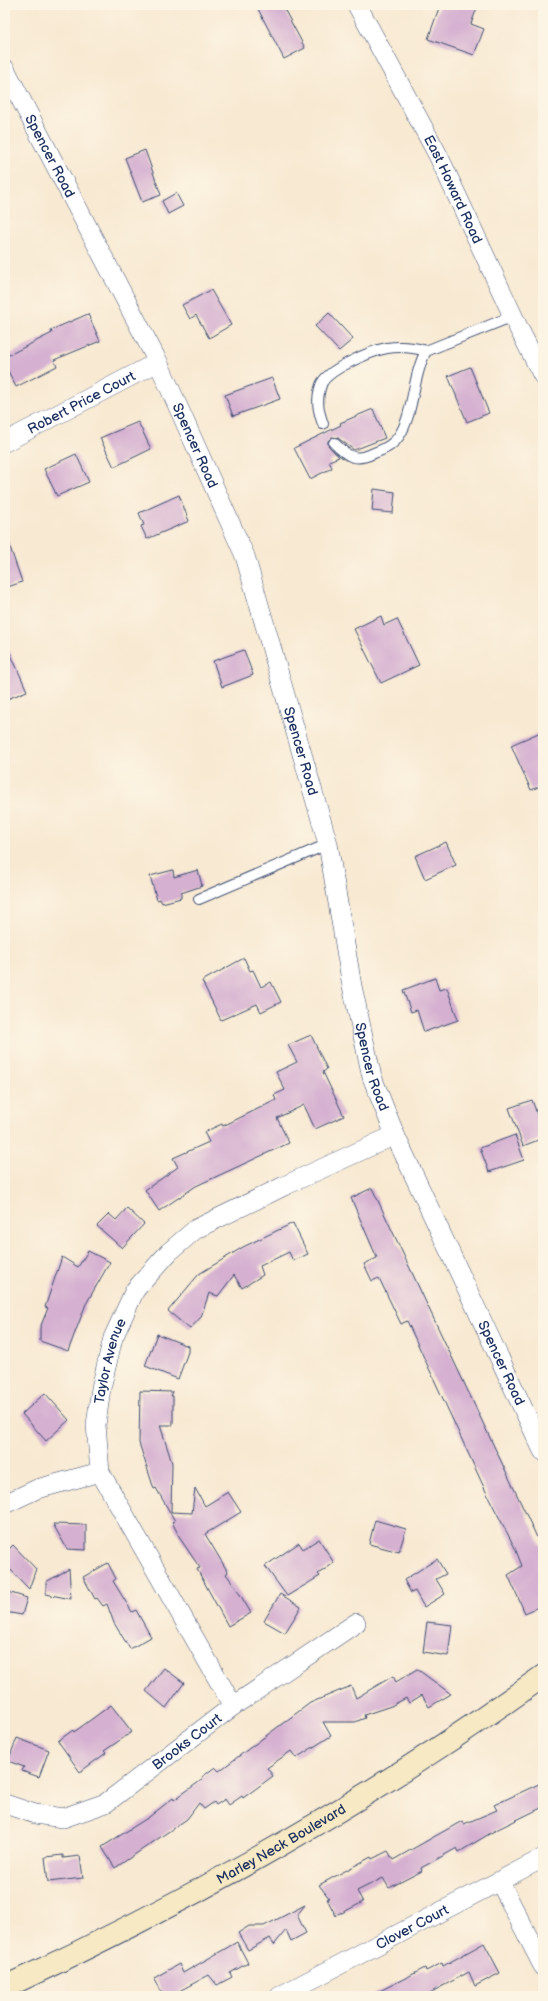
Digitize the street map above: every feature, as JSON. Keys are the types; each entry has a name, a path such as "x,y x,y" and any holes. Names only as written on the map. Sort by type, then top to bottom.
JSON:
{"main road":[{"name":"Marley Neck Boulevard","path":"5,1987 118,1932 288,1841 397,1775 497,1709 543,1676"}],"street":[{"name":"East Howard Road","path":"357,5 438,155 513,316 543,376"},
{"name":"Spencer Road","path":"5,69 158,362 245,556 328,844 352,986 372,1077 395,1135 543,1451"},
{"name":"Robert Price Court","path":"5,442 158,362"},
{"name":"Taylor Avenue","path":"233,1706 100,1472 96,1425 101,1388 113,1338 135,1290 169,1252 196,1229 284,1186 395,1135"},
{"path":"5,1504 37,1489 100,1472"},
{"name":"Brooks Court","path":"5,1804 35,1814 63,1818 106,1803 233,1706 356,1623"},
{"name":"Clover Court","path":"280,1996 500,1882 543,1858"},
{"path":"500,1882 543,1966"}],"lane":[{"path":"323,424 317,405 321,384 339,366 386,348 410,346 426,351 513,316"},
{"path":"334,443 347,456 363,458 383,450 399,436 408,417 417,371 426,351"},
{"path":"199,899 328,844"}],"building":[{"path":"266,5 282,5 305,48 284,59 258,9"},
{"path":"440,5 478,5 471,24 484,29 474,55 428,39"},
{"path":"145,150 161,195 142,202 125,158"},
{"path":"176,193 183,206 168,214 162,201"},
{"path":"211,290 231,325 209,338 196,315 190,319 182,305"},
{"path":"329,313 353,339 339,351 315,326"},
{"path":"88,314 100,341 54,360 57,366 16,387 5,365 5,357 52,333 51,330"},
{"path":"470,367 489,413 467,422 448,376"},
{"path":"272,378 280,399 233,416 225,395"},
{"path":"373,409 385,438 354,450 338,438 332,437 328,441 328,445 339,457 329,461 332,468 310,479 294,448 341,425 340,423"},
{"path":"138,422 151,449 114,467 100,438"},
{"path":"76,454 89,482 57,496 44,469"},
{"path":"374,489 395,492 393,513 372,511"},
{"path":"179,495 189,521 147,539 141,526 144,525 139,513"},
{"path":"7,538 22,582 5,588 5,539"},
{"path":"381,616 384,625 397,619 419,665 381,683 354,629"},
{"path":"5,641 27,691 5,700"},
{"path":"244,650 253,675 222,687 213,661"},
{"path":"543,731 543,785 531,790 511,745"},
{"path":"446,842 456,865 425,879 415,856"},
{"path":"173,870 174,877 198,870 202,886 181,893 181,898 162,903 160,899 157,900 150,876"},
{"path":"244,958 250,971 253,970 261,987 271,982 281,1002 261,1012 257,1004 221,1020 202,981"},
{"path":"435,978 439,990 447,988 458,1020 424,1032 417,1010 411,1012 403,990"},
{"path":"311,1035 327,1069 323,1072 344,1116 315,1129 304,1105 277,1118 289,1143 196,1186 159,1211 145,1190 178,1167 173,1158 209,1142 204,1132 222,1124 223,1126 276,1100 274,1095 285,1090 276,1072 297,1062 288,1045"},
{"path":"532,1100 543,1131 543,1138 523,1146 509,1108"},
{"path":"515,1135 524,1160 489,1172 480,1148"},
{"path":"372,1188 543,1550 543,1605 525,1613 508,1575 522,1566 515,1548 488,1496 407,1321 401,1324 379,1278 372,1281 364,1264 377,1258 351,1198"},
{"path":"127,1208 144,1224 122,1248 97,1226 109,1214 116,1220"},
{"path":"293,1223 308,1254 293,1261 289,1252 260,1266 263,1275 242,1288 234,1275 218,1296 209,1293 201,1317 190,1329 168,1311 199,1274 243,1247"},
{"path":"88,1251 110,1262 86,1304 68,1351 40,1341 40,1328 48,1308 45,1307 62,1257 78,1267"},
{"path":"157,1334 188,1346 188,1352 178,1379 145,1366"},
{"path":"140,1391 173,1392 171,1396 173,1396 173,1425 160,1425 172,1463 171,1512 192,1513 195,1488 205,1506 228,1492 241,1512 205,1534 228,1572 226,1574 251,1613 228,1626 197,1569 200,1568 181,1540 172,1522 175,1521 156,1488 154,1489 139,1443"},
{"path":"45,1393 69,1420 46,1441 22,1414"},
{"path":"375,1520 406,1529 399,1552 369,1544"},
{"path":"53,1524 86,1525 86,1550 67,1549"},
{"path":"319,1539 334,1563 318,1574 320,1576 287,1596 265,1566 299,1543 303,1549"},
{"path":"13,1545 36,1569 29,1589 5,1564 5,1553"},
{"path":"437,1559 446,1574 436,1579 445,1594 424,1607 415,1591 411,1593 404,1580"},
{"path":"108,1563 116,1579 113,1581 132,1612 136,1610 151,1637 130,1649 114,1623 107,1604 103,1606 97,1598 95,1599 83,1577"},
{"path":"69,1569 71,1599 46,1594 46,1582"},
{"path":"5,1591 27,1598 22,1615 5,1612"},
{"path":"280,1594 301,1607 285,1633 264,1621"},
{"path":"427,1622 452,1625 448,1656 423,1652"},
{"path":"164,1668 184,1683 166,1708 146,1691"},
{"path":"417,1669 451,1694 429,1707 422,1695 409,1703 406,1698 391,1706 364,1715 365,1718 355,1722 323,1722 331,1736 296,1758 291,1751 267,1768 273,1776 243,1798 242,1796 229,1805 225,1799 216,1805 214,1802 204,1809 199,1803 187,1819 115,1868 102,1847 149,1817 173,1798 174,1800 203,1779 202,1777 215,1767 219,1771 310,1703 351,1686 356,1698 393,1676 396,1682"},
{"path":"111,1705 132,1732 104,1751 106,1753 80,1772 58,1741 73,1730 74,1732"},
{"path":"17,1738 49,1750 39,1777 22,1771 24,1767 8,1761"},
{"path":"543,1782 543,1807 496,1830 459,1852 457,1848 421,1868 422,1871 389,1888 383,1878 357,1891 363,1902 336,1916 327,1899 329,1898 319,1885 371,1857 372,1859 388,1851 393,1860 462,1821 464,1824 497,1810 494,1805"},
{"path":"63,1855 63,1858 80,1856 83,1878 48,1882 45,1857"},
{"path":"305,1905 297,1915 306,1933 291,1941 286,1930 274,1945 270,1938 248,1950 238,1933 249,1926 264,1926"},
{"path":"237,1942 248,1963 230,1973 232,1977 217,1985 209,1975 170,1996 164,1996 154,1978 179,1964 183,1973"},
{"path":"484,1943 500,1973 475,1986 469,1972 424,1996 370,1996 425,1968 426,1971 442,1963 443,1966"}]}
